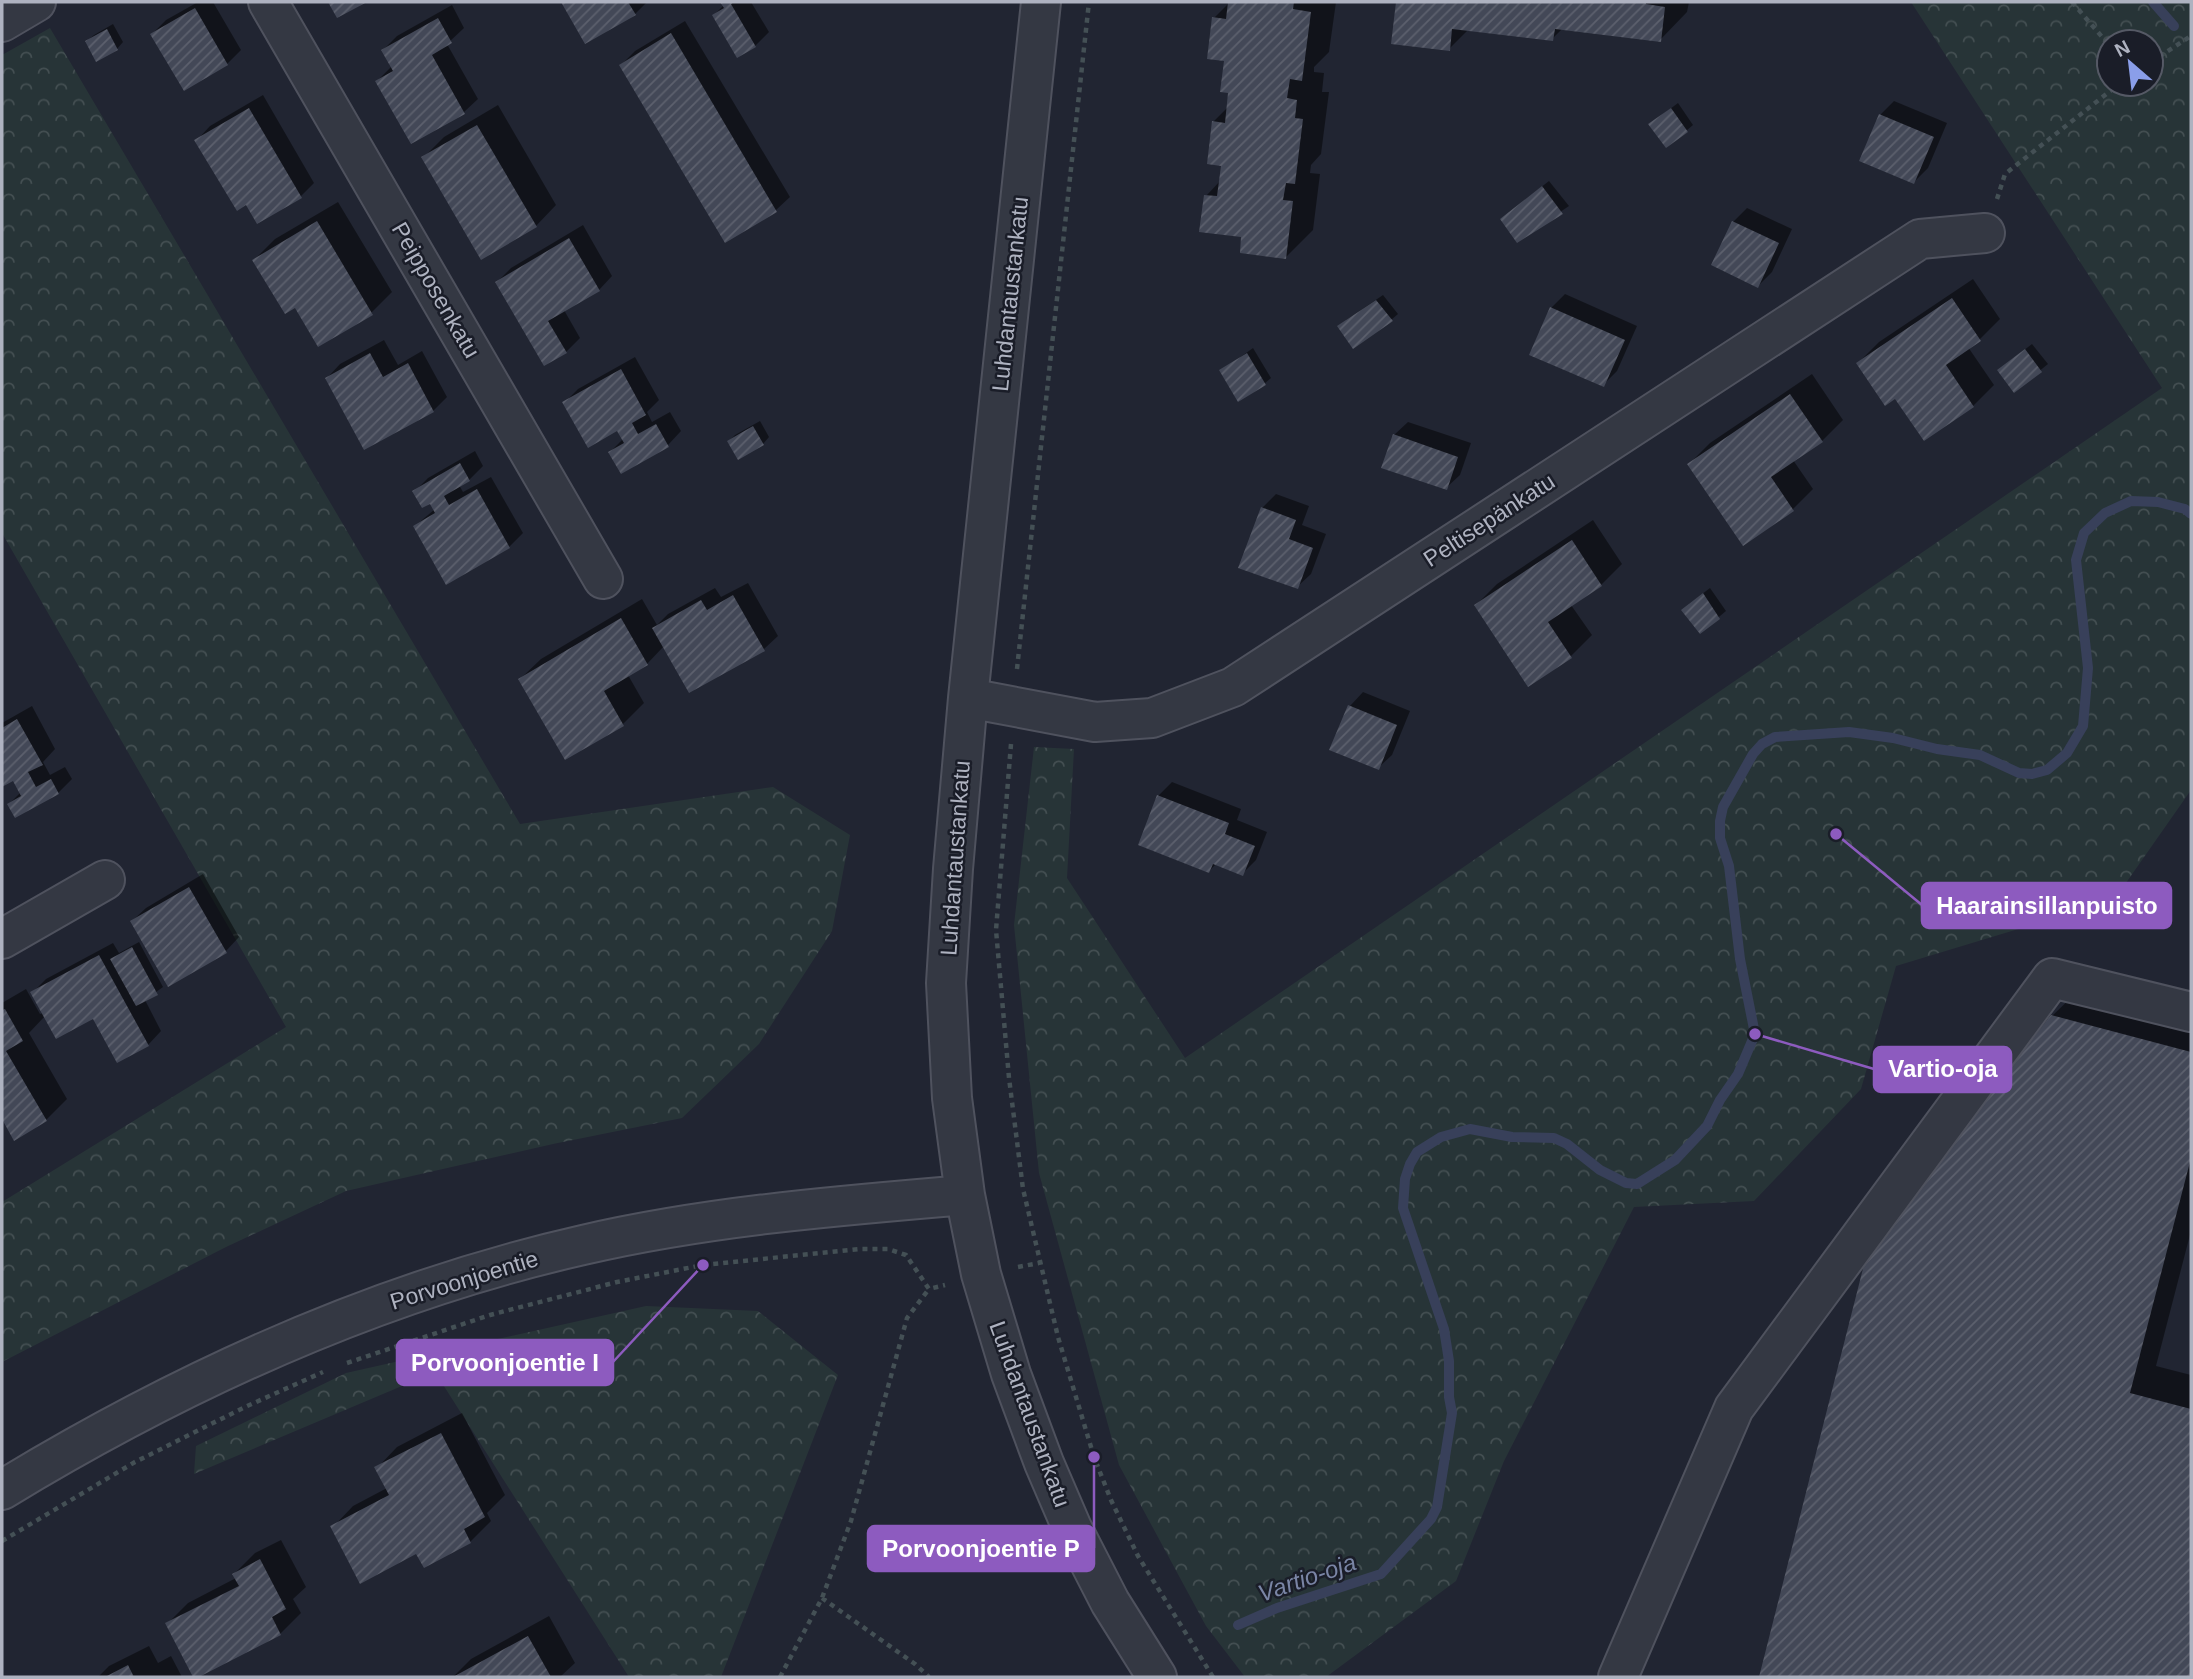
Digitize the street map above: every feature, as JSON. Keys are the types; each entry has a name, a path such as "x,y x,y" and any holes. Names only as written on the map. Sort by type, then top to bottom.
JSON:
{"street":[{"path":"2,22 36,2"},
{"name":"Peipposenkatu","path":"268,2 603,579"},
{"name":"Luhdantaustankatu","path":"1041,2 968,698 953,869 946,983 952,1098 965,1195 981,1274 1011,1374 1072,1528 1110,1602 1157,1677"},
{"name":"Peltisepänkatu","path":"968,698 1095,722 1152,718 1233,687 1920,239 1985,233"},
{"path":"2,939 105,880"},
{"path":"1618,1677 1734,1408 2052,978 2191,1012"},
{"name":"Porvoonjoentie","path":"2,1490 59,1455 174,1392 286,1341 424,1289 583,1245 702,1223 818,1207 965,1195"}],"path":[{"path":"1088,2 1013,707 996,930 1009,1078 1023,1189 1058,1336 1094,1457 1111,1500 1138,1556 1213,1677"},
{"path":"2072,2 2095,29"},
{"path":"2165,53 2191,36"},
{"path":"1985,233 2006,174 2101,98"},
{"path":"339,1366 491,1315 617,1282 703,1265 860,1249 888,1249 906,1255 929,1289"},
{"path":"780,1677 822,1598 851,1521 907,1318 929,1289 981,1274 1039,1262"},
{"path":"2,1541 135,1462 245,1407 327,1371"},
{"path":"822,1598 915,1664 929,1677"}],"green space":[{"path":"1911,2 2191,2 2191,790 2114,900 1896,966 1861,1089 1754,1201 1634,1207 1504,1461 1456,1581 1326,1677 1245,1677 1206,1626 1119,1465 1039,1173 1014,925 1034,747 1074,749 1067,878 1185,1058 2162,388"},
{"path":"50,28 520,824 773,787 850,835 832,931 759,1044 682,1118 346,1191 226,1247 2,1362 2,1202 286,1027 2,533 2,55"},
{"path":"646,1306 758,1311 838,1375 721,1677 629,1677 435,1372 194,1474 196,1446 346,1373"}],"building":[{"path":"328,2 367,2 337,18"},
{"path":"561,2 628,2 636,15 585,44"},
{"path":"720,2 734,2 731,4 756,47 737,58 712,15 724,8"},
{"path":"1228,2 1294,2 1293,9 1311,12 1302,81 1290,79 1287,98 1297,100 1295,118 1303,119 1295,184 1286,183 1283,200 1293,201 1286,259 1240,253 1241,237 1199,232 1204,195 1217,196 1221,166 1207,164 1212,121 1225,123 1228,93 1220,92 1224,61 1207,59 1212,17 1226,19"},
{"path":"1396,2 1646,2 1665,7 1661,42 1555,29 1553,41 1452,29 1450,51 1391,44"},
{"path":"195,8 228,65 184,91 150,34"},
{"path":"438,18 452,43 432,55 465,114 411,144 375,81 393,71 381,50"},
{"path":"107,29 118,50 96,62 85,41"},
{"path":"671,33 777,212 725,243 619,65"},
{"path":"249,108 302,198 257,224 246,205 237,211 194,140"},
{"path":"1671,108 1688,132 1666,148 1648,124"},
{"path":"1879,114 1934,137 1914,184 1859,161"},
{"path":"477,125 537,227 481,260 421,157"},
{"path":"1542,186 1563,214 1517,243 1500,219"},
{"path":"317,221 373,315 318,347 295,308 285,314 252,260"},
{"path":"1732,221 1779,243 1758,288 1711,265"},
{"path":"569,238 600,291 548,321 567,353 544,366 495,282"},
{"path":"1952,298 1981,341 1946,365 1974,407 1924,441 1895,399 1885,406 1856,363"},
{"path":"1376,300 1393,321 1353,349 1337,326"},
{"path":"1550,307 1625,340 1604,387 1529,355"},
{"path":"2025,349 2042,372 2014,393 1997,370"},
{"path":"370,353 383,377 408,363 434,412 364,450 325,378"},
{"path":"1247,353 1266,385 1238,402 1219,370"},
{"path":"621,369 646,415 632,423 638,434 656,424 669,447 621,474 608,452 624,443 617,431 588,448 562,402"},
{"path":"1790,394 1823,442 1771,477 1794,511 1743,546 1687,464"},
{"path":"753,426 764,445 738,460 727,441"},
{"path":"1393,434 1458,457 1447,490 1381,468"},
{"path":"460,463 470,481 444,496 449,505 477,489 510,548 446,585 413,526 435,513 430,504 422,508 412,491"},
{"path":"1261,507 1296,520 1289,539 1313,548 1298,589 1238,568"},
{"path":"1572,540 1602,586 1548,622 1572,658 1528,687 1474,605"},
{"path":"1703,593 1720,619 1700,634 1681,610"},
{"path":"733,595 765,651 689,693 652,628 701,600 707,610"},
{"path":"621,618 648,665 604,691 624,726 565,760 518,679"},
{"path":"1348,705 1397,725 1379,770 1329,750"},
{"path":"17,719 43,765 28,772 36,787 51,779 59,794 15,818 7,804 21,796 13,781 2,787 2,728"},
{"path":"1157,795 1229,823 1225,834 1255,846 1243,876 1213,864 1209,873 1138,845"},
{"path":"189,887 227,953 168,987 130,921"},
{"path":"132,947 158,995 136,1006 110,959"},
{"path":"99,955 149,1046 117,1063 93,1019 56,1039 30,992"},
{"path":"5,1009 23,1041 6,1051 47,1121 14,1141 2,1119 2,1010"},
{"path":"2051,1015 2191,1052 2191,1158 2130,1393 2191,1409 2191,1677 1759,1677 1868,1249"},
{"path":"441,1433 485,1517 464,1529 471,1543 424,1568 416,1554 360,1584 330,1526 389,1495 374,1467"},
{"path":"260,1559 286,1609 272,1617 281,1635 199,1677 193,1677 165,1623 239,1586 232,1574"},
{"path":"528,1636 551,1677 453,1677"},
{"path":"128,1665 134,1677 105,1677"}],"waterway":[{"name":"Vartio-oja","path":"2153,2 2174,26"},
{"name":"Vartio-oja","path":"1238,1625 1277,1608 1381,1574 1431,1519 1437,1507 1452,1413 1444,1329 1403,1208 1405,1179 1417,1152 1441,1137 1470,1129 1512,1137 1554,1138 1567,1144 1600,1170 1626,1183 1637,1184 1675,1160 1707,1126 1720,1100 1738,1074 1755,1034 1740,959 1729,866 1720,838 1720,821 1723,807 1753,754 1762,744 1775,737 1849,732 1980,755 2019,773 2032,774 2047,770 2067,753 2083,726 2088,668 2076,560 2084,533 2105,513 2131,501 2158,502 2185,509 2191,514"}],"place":[{"name":"Haarainsillanpuisto","path":"1836,834"},
{"name":"Vartio-oja","path":"1755,1034"},
{"name":"Porvoonjoentie I","path":"703,1265"},
{"name":"Porvoonjoentie P","path":"1094,1457"}]}
